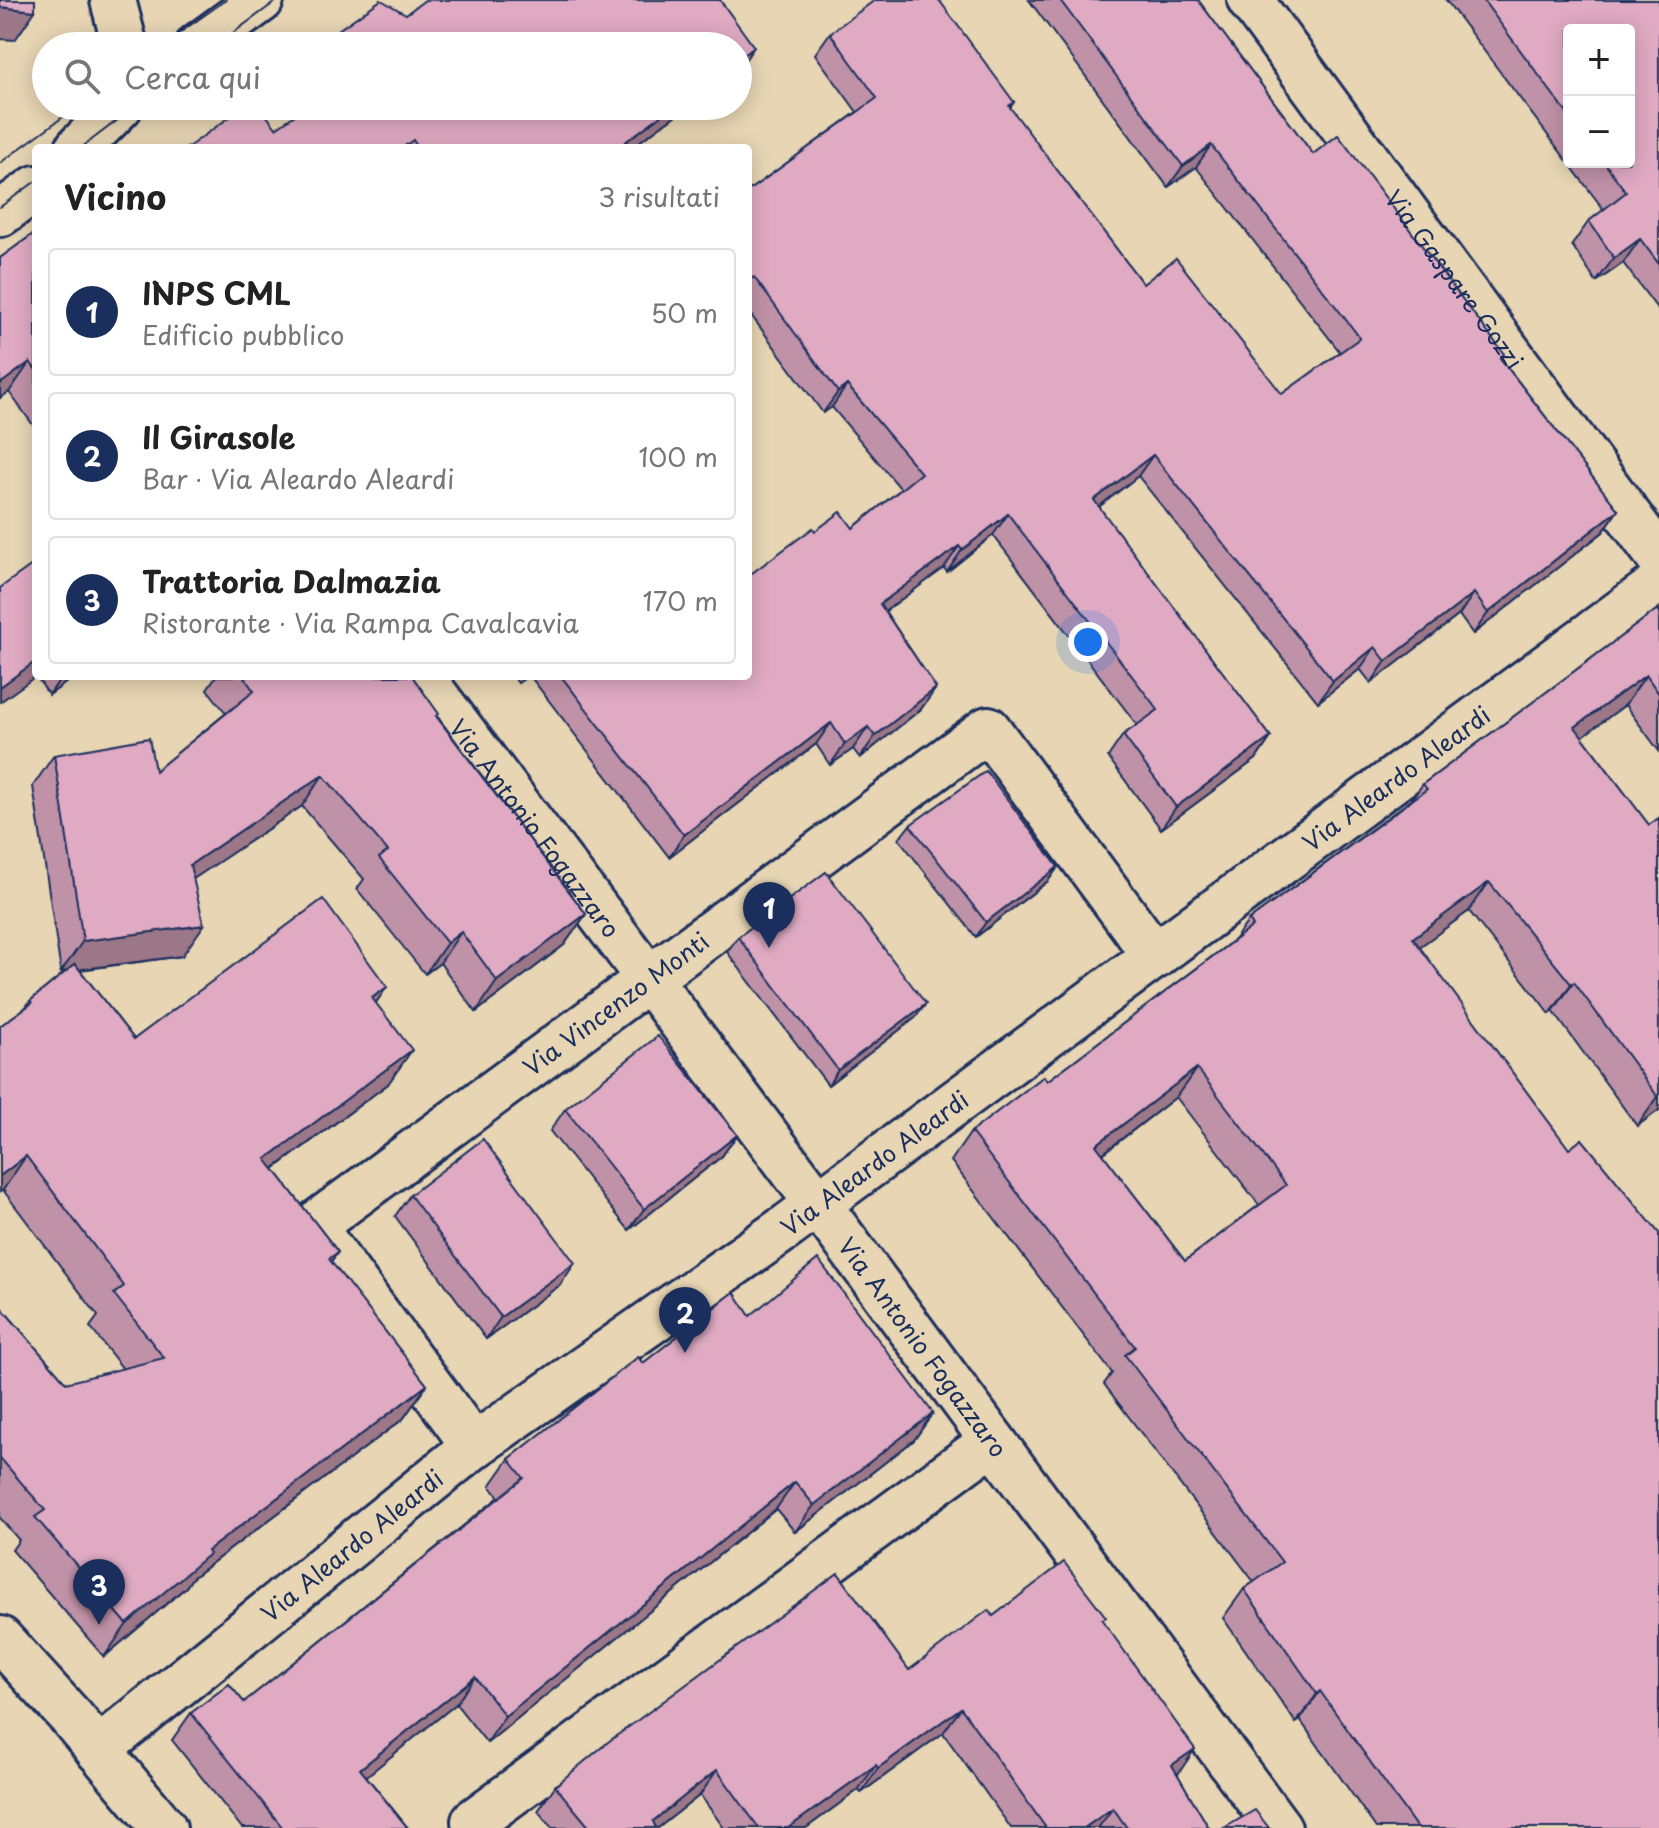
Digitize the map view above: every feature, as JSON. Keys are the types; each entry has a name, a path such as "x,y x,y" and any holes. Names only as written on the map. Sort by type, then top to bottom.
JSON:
{"street":[{"path":"113,0 121,32"},
{"path":"217,32 261,0"},
{"name":"Via Gaspare Gozzi","path":"1250,0 1659,557"},
{"path":"0,214 32,191"},
{"name":"Via Aleardo Aleardi","path":"98,1750 474,1446 818,1204 1659,584"},
{"name":"Via Antonio Fogazzaro","path":"424,680 818,1204 1279,1828"},
{"name":"Via Vincenzo Monti","path":"474,1446 313,1226 988,729 1155,956"},
{"path":"474,1821 993,1441"},
{"path":"0,1639 164,1828"}],"building":[{"path":"0,0 35,0 35,11 0,7"},
{"path":"381,0 406,14 425,0 720,0 743,32 335,32"},
{"path":"875,0 939,0 1014,102 1009,106 1143,284 1176,258 1282,394 1360,338 1211,145 1183,166 1060,0 1198,0 1313,154 1338,135 1504,354 1500,358 1618,510 1488,613 1474,593 1386,661 1375,647 1333,681 1153,455 1094,500 1271,737 1176,807 1123,735 1158,710 1008,514 962,550 959,546 880,604 936,688 875,736 868,727 845,744 831,723 684,835 564,680 752,680 752,573 813,528 815,531 841,512 853,528 921,473 847,385 838,392 752,278 752,188 877,98 830,33"},
{"path":"1483,0 1659,0 1659,264 1640,239 1614,258 1589,221 1626,192 1608,168 1635,168 1635,24 1563,24 1563,108"},
{"path":"226,120 270,120 276,128 288,120 655,120 622,144 416,144 413,140 408,144 193,144"},
{"path":"32,235 32,365 30,362 0,384 0,258"},
{"path":"32,565 32,664 0,687 0,588"},
{"path":"1659,608 1659,694 1646,675 1575,727 1649,825 1659,818 1659,1096 1574,982 1571,984 1489,882 1413,938 1569,1149 1582,1139 1659,1233 1659,1828 1417,1828 1320,1691 1317,1694 1244,1589 1282,1562 1125,1355 1135,1347 971,1132 1044,1076 1047,1081 1253,926 1249,920 1427,789 1423,784","holes":["1197,1068 1286,1185 1185,1261 1096,1145"]},
{"path":"246,680 415,680 439,714 436,716 586,914 497,981 461,932 447,943 379,858 388,851 323,775 190,865 204,925 83,941 54,755 149,738 155,771 254,691"},
{"path":"986,771 1058,867 986,922 910,825"},
{"path":"826,872 926,1004 838,1070 738,937"},
{"path":"323,899 387,987 372,998 412,1050 266,1159 338,1252 329,1259 427,1385 207,1551 209,1554 127,1624 35,1517 45,1510 0,1458 0,1306 66,1383 164,1358 114,1294 124,1286 26,1156 0,1176 0,1026 32,1003 30,1001 75,964 134,1039"},
{"path":"658,1036 737,1135 644,1209 565,1109"},
{"path":"483,1139 575,1263 501,1317 410,1195"},
{"path":"818,1259 933,1413 814,1505 795,1482 505,1716 475,1677 360,1769 408,1828 283,1828 191,1713 229,1684 244,1702 524,1478 509,1459 638,1357 643,1363 734,1292 750,1316"},
{"path":"1064,1562 1106,1617 1102,1620 1195,1749 1172,1765 1209,1828 1127,1828 1113,1808 1084,1828 1046,1828 961,1708 788,1828 759,1828 717,1770 653,1821 656,1828 590,1828 555,1786 608,1742 838,1573 909,1670 988,1610 993,1616"},
{"path":"1255,1810 1269,1828 1224,1828"}],"tram line":[{"path":"181,32 226,0"},
{"path":"234,32 278,0"},
{"path":"0,163 59,120"},
{"path":"86,144 118,120"},
{"path":"0,207 32,184"}],"place":[{"name":"INPS CML","path":"769,948"},
{"name":"Il Girasole","path":"685,1353"},
{"name":"Trattoria Dalmazia","path":"99,1625"}]}
